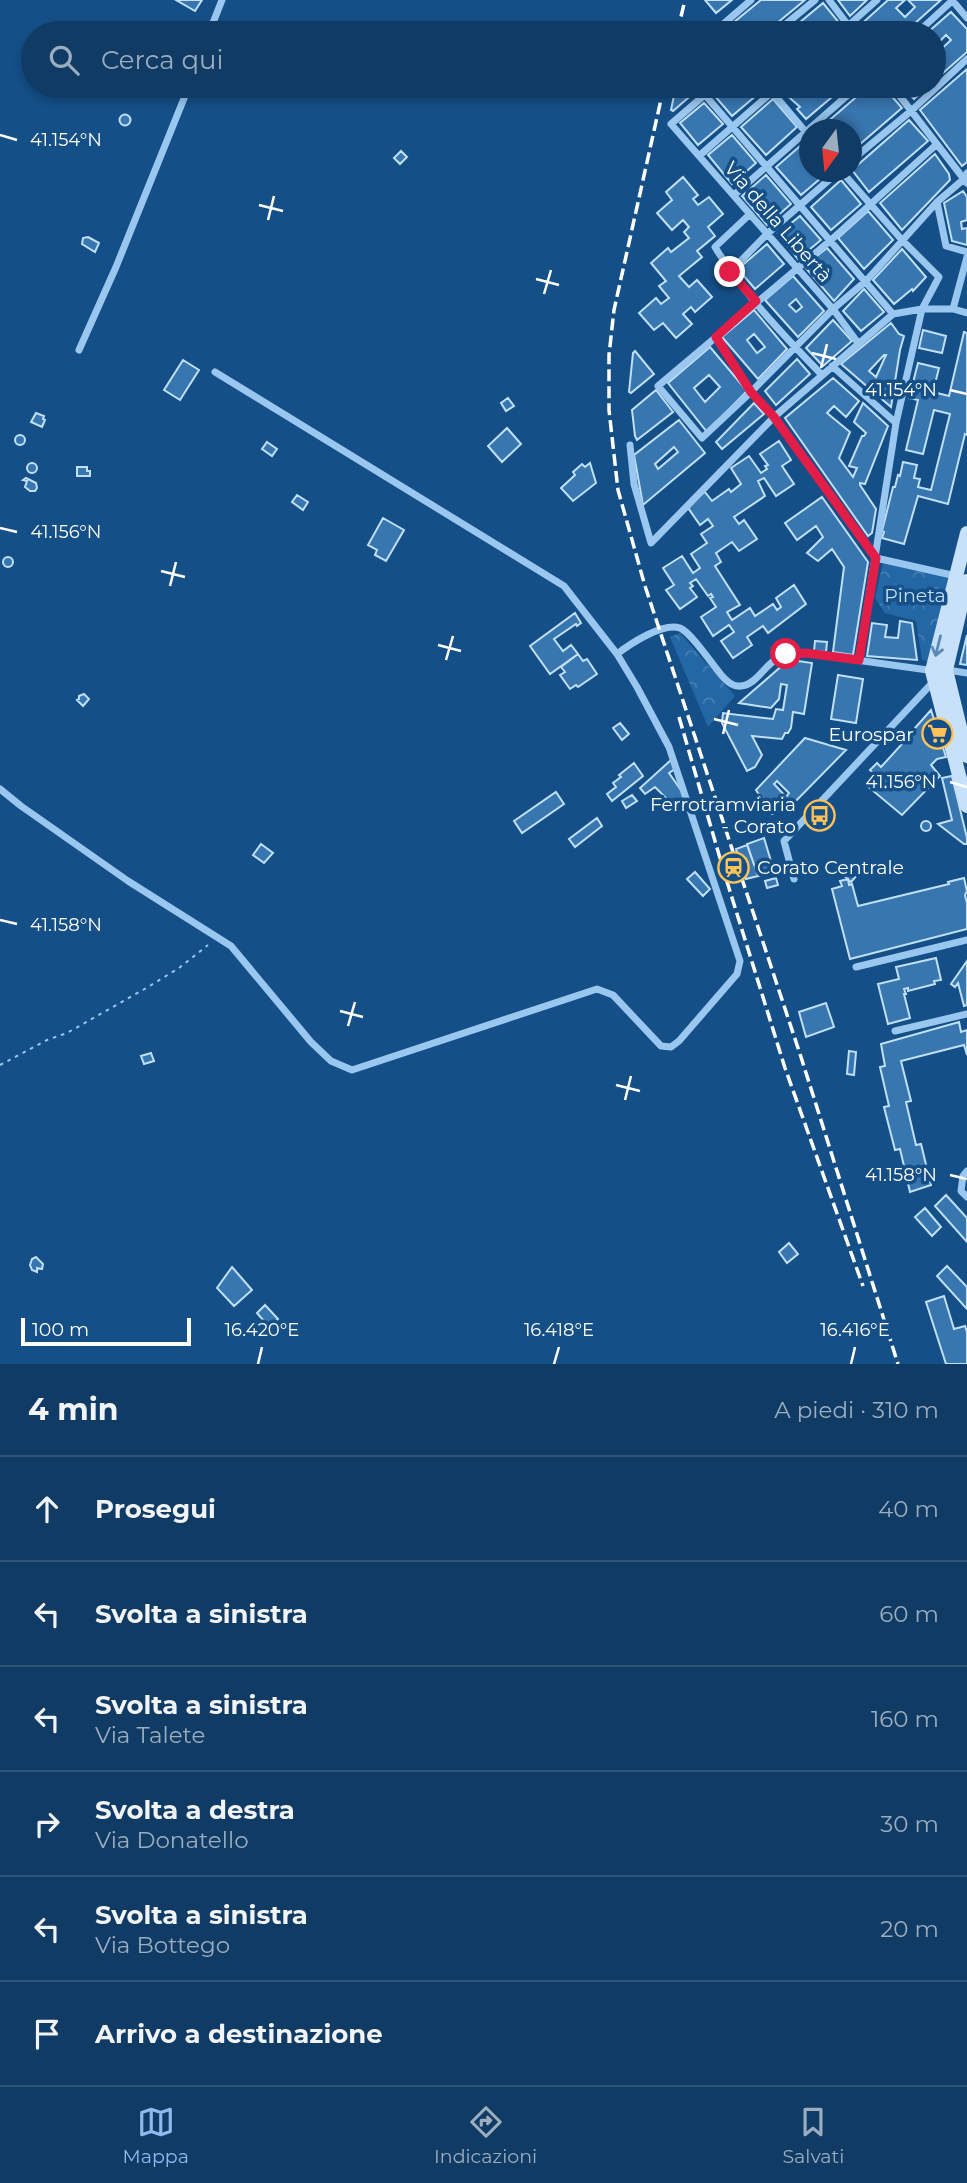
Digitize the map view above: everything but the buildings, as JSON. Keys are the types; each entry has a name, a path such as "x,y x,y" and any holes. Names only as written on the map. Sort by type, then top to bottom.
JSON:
{"main road":[{"path":"967,533 962,578 963,612 937,674 967,754"},
{"path":"962,578 937,674 967,806"}],"street":[{"path":"214,21 222,0"},
{"path":"730,21 751,0"},
{"path":"790,21 815,0"},
{"path":"829,0 845,21"},
{"path":"854,21 877,0"},
{"path":"930,21 952,0 967,18"},
{"path":"946,79 967,60"},
{"path":"79,350 116,267 184,98"},
{"name":"Via della Libertà","path":"701,98 671,124 833,309 858,343"},
{"path":"708,98 894,314"},
{"path":"699,156 762,98"},
{"path":"780,98 799,123"},
{"path":"823,119 845,98"},
{"path":"901,98 966,178 937,202 866,281 794,346 751,392 702,438 658,386 831,240 937,144"},
{"path":"862,152 925,98"},
{"path":"734,195 799,140"},
{"path":"730,272 767,234 828,182"},
{"path":"850,182 939,277 922,309 896,423 859,660"},
{"path":"937,202 946,246 967,255 953,309"},
{"path":"750,214 715,247 730,272 822,375"},
{"path":"630,444 634,484 650,543 774,417 894,314 922,309 953,309 967,313"},
{"path":"716,337 751,392 774,417 876,558 962,578"},
{"path":"832,366 896,423"},
{"path":"0,789 128,881 230,946 311,1042 331,1061 352,1070 597,989 613,995 661,1046 671,1047 680,1041 737,974 740,961 668,747 617,654 564,586 215,372"},
{"path":"617,654 632,642 652,633 679,628 688,634 730,684 740,686 749,683 773,661 786,654 806,653 859,660 937,674 967,673"},
{"path":"794,879 784,841 937,674"},
{"path":"856,967 967,940"},
{"path":"895,1031 967,1014"},
{"path":"964,1194 963,1176 967,1171"}],"path":[{"path":"0,1065 37,1045 67,1033 148,987 179,968 217,937"}],"green space":[{"name":"Pineta","path":"883,562 952,578 932,662 922,660 916,621 885,613 875,598"},
{"path":"680,633 735,696 708,727 670,637"}],"railway":[{"path":"680,21 685,0"},
{"path":"661,98 614,310 609,355 609,410 618,490 645,586 801,1057 898,1364"},
{"path":"679,717 785,1068 863,1286"}],"place":[{"name":"Eurospar","path":"937,734"},
{"name":"Ferrotramviaria - Corato","path":"819,815"},
{"name":"Corato Centrale","path":"734,867"}],"route":[{"path":"730,272 756,301 716,337 751,392 774,417 876,558 859,660 806,653 786,654"}]}
